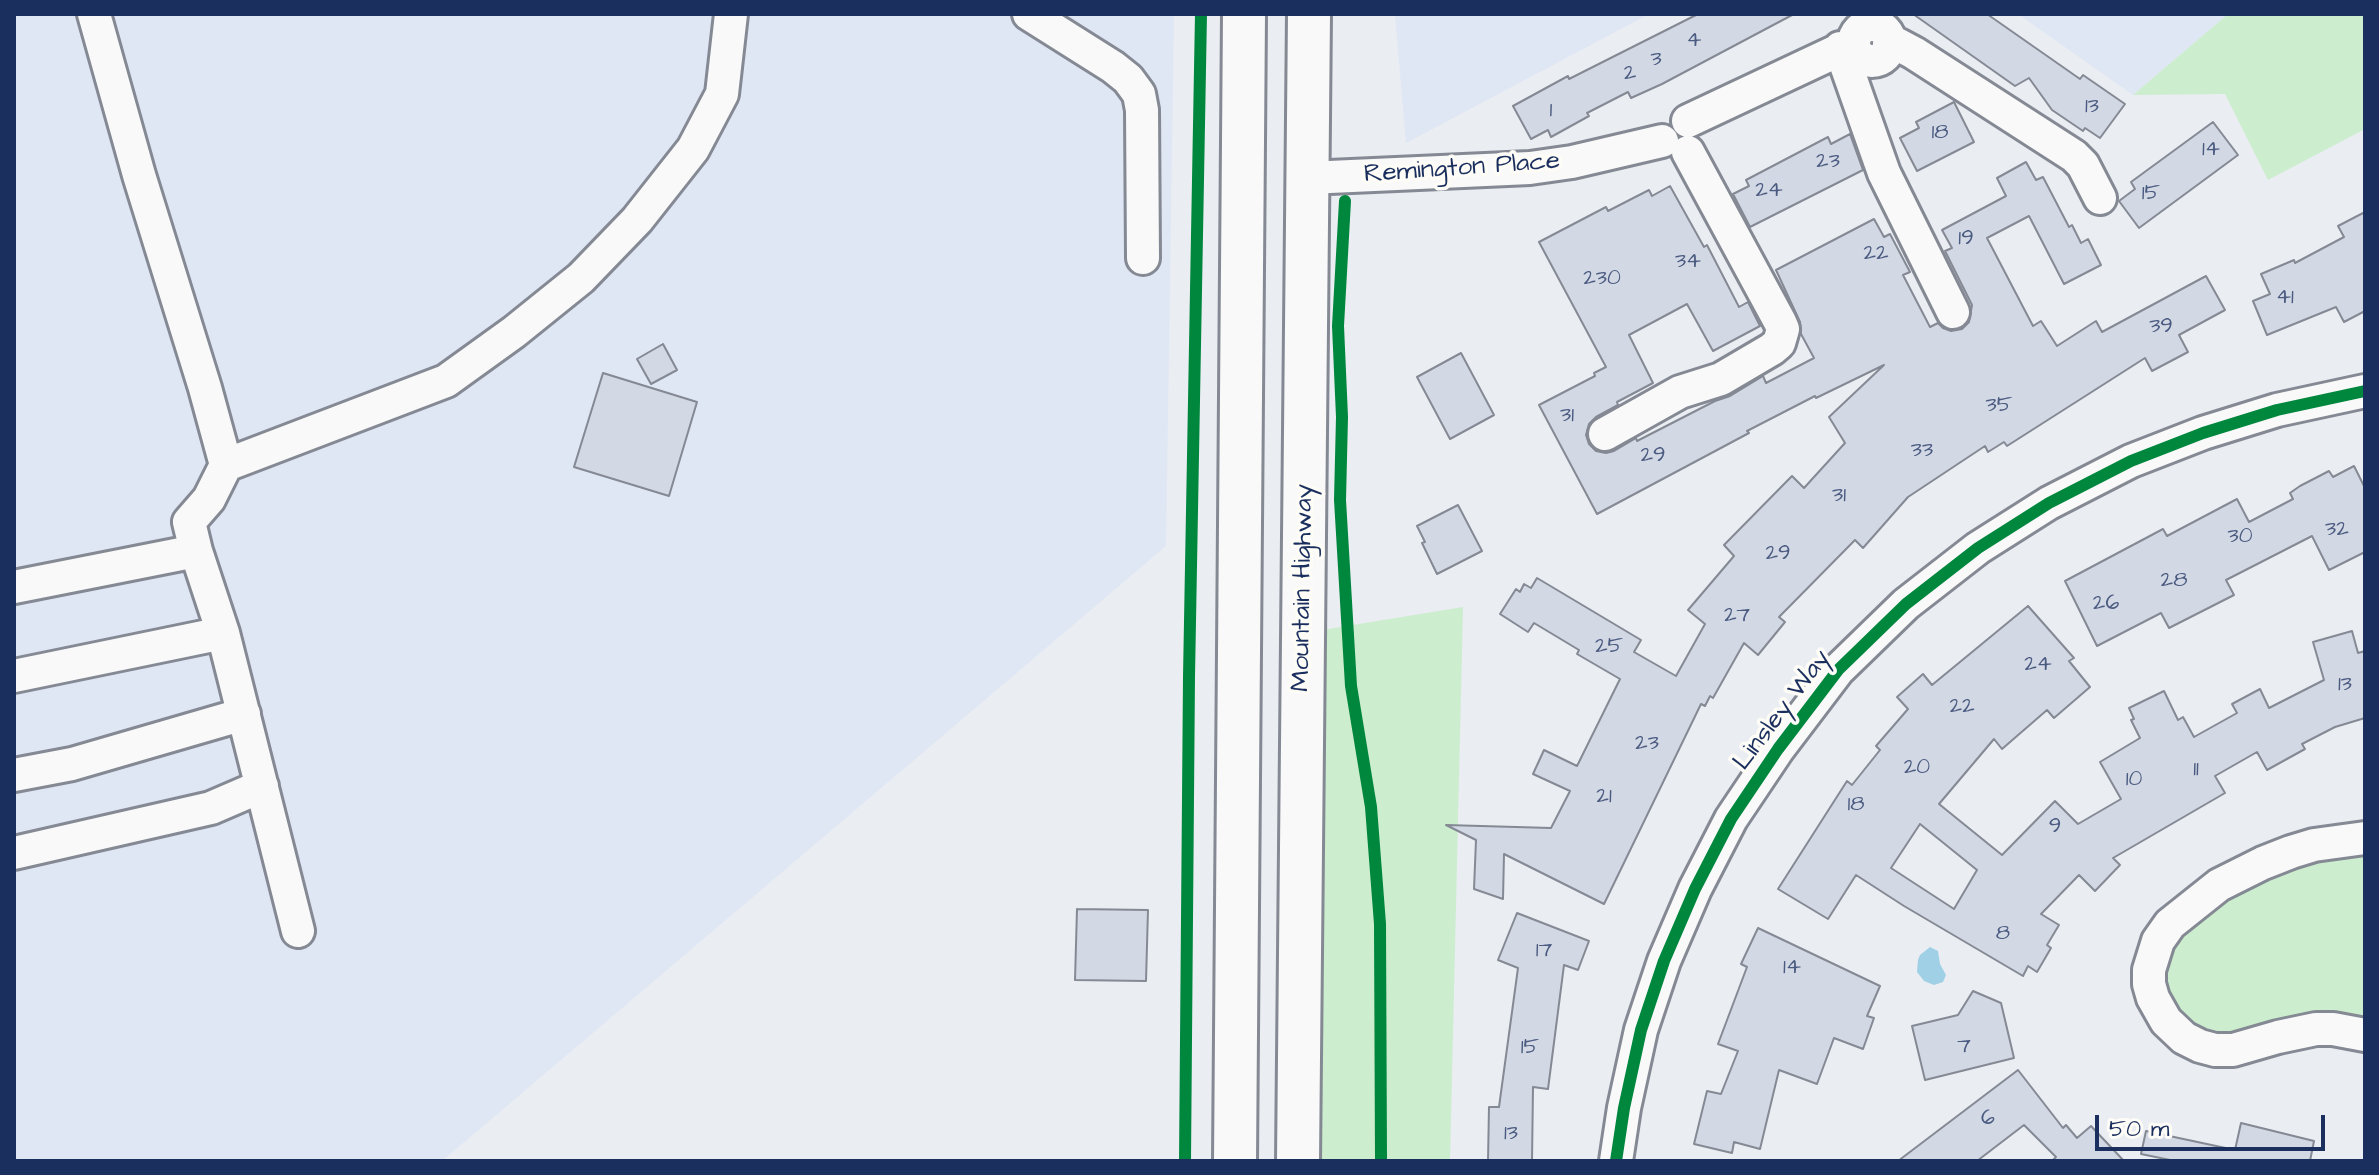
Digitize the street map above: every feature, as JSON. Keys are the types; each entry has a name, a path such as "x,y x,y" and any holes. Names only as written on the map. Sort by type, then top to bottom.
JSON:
{"main road":[{"path":"1235,1161 1244,14"},
{"name":"Mountain Highway","path":"1298,1161 1309,14"}],"street":[{"path":"94,14 226,465"},
{"path":"298,931 223,633 189,522 209,499 226,465 446,381 581,278 637,220 693,149 722,94 731,14"},
{"path":"1029,14 1113,67 1128,79 1139,94 1142,110 1143,258"},
{"name":"Remington Place","path":"1307,178 1530,168 1572,162 1679,138 1847,45 1863,28 1875,26 1886,32 1889,44 1899,45 1914,53 2074,156 2083,165 2100,198"},
{"path":"1847,45 1888,181 1953,312"},
{"path":"1605,434 1680,392 1721,379 1772,349 1779,343 1783,329 1679,138"},
{"name":"Linsley Way","path":"1616,1161 1641,1030 1664,961 1695,889 1731,819 1782,742 1838,670 1906,604 1978,548 2049,503 2131,461 2203,433 2277,410 2365,391"},
{"path":"14,587 196,551"},
{"path":"14,676 223,633"},
{"path":"14,775 72,764 244,714"},
{"path":"14,853 211,808 262,786"},
{"path":"2365,838 2314,845 2263,863 2219,885 2170,924 2151,956 2149,984 2166,1021 2184,1038 2215,1050 2233,1050 2316,1029 2365,1035"}],"shaded area":[{"path":"14,14 1174,14 1166,546 442,1161 14,1161"},
{"path":"1395,14 1649,14 1406,143"},
{"path":"2018,14 2228,14 2133,95"}],"green space":[{"path":"2228,14 2365,14 2365,129 2268,180 2225,94 2133,95"},
{"path":"1463,607 1450,1161 1298,1161 1304,633"},
{"path":"2365,838 2365,1035 2233,1050 2159,1010 2170,924 2340,841"}],"water":[{"path":"1930,947 1938,951 1946,975 1943,982 1934,985 1924,981 1917,972 1920,955"}],"building":[{"path":"1698,14 1794,14 1662,84 1631,98 1628,92 1587,113 1589,116 1551,137 1548,130 1531,139 1513,106"},
{"path":"1913,14 1987,14 2080,79 2083,75 2125,104 2100,138 2085,128 2083,131 2052,110 2029,78 2015,86"},
{"path":"1954,102 1974,142 1917,171 1900,138 1919,128 1916,122"},
{"path":"2213,122 2238,155 2139,228 2119,201 2135,189 2131,182"},
{"path":"1850,134 1863,170 1750,227 1733,194 1749,186 1746,180 1828,137 1831,144"},
{"path":"2026,162 2036,180 2043,177 2069,227 2072,225 2081,243 2088,239 2101,265 2064,284 2029,216 1987,238 2033,326 2041,321 2057,346 2096,321 2102,332 2206,276 2225,310 2179,335 2188,352 2152,371 2145,358 2007,446 2004,442 1988,452 1985,446 1908,497 1863,548 1855,540 1779,617 1785,622 1758,655 1744,643 1713,698 1710,696 1705,706 1701,704 1604,904 1504,854 1503,899 1474,889 1476,840 1446,825 1551,828 1570,791 1533,774 1544,750 1577,766 1620,679 1577,654 1579,650 1534,623 1528,632 1500,614 1516,589 1520,592 1524,584 1531,588 1537,578 1641,640 1634,652 1676,676 1705,624 1688,610 1734,556 1724,545 1792,476 1804,488 1845,443 1829,417 1884,365 1747,431 1749,433 1597,514 1539,405 1595,376 1594,373 1606,367 1539,242 1606,207 1608,211 1649,190 1652,196 1670,186 1704,247 1707,245 1739,307 1748,302 1760,326 1713,351 1687,304 1629,335 1653,383 1617,402 1618,405 1589,424 1586,435 1589,444 1596,451 1606,453 1730,396 1763,376 1766,383 1814,358 1801,334 1800,322 1776,270 1874,219 1884,237 1890,234 1910,272 1903,275 1930,327 1938,323 1951,331 1962,329 1969,322 1972,305 1945,251 1952,248 1942,230 2006,196 1997,178"},
{"path":"2365,212 2365,311 2344,322 2336,307 2267,335 2253,301 2270,294 2261,274 2294,260 2295,263 2344,237 2338,226"},
{"path":"663,344 677,370 651,384 637,359"},
{"path":"1461,353 1494,415 1450,439 1417,377"},
{"path":"603,373 697,402 669,496 574,467"},
{"path":"2354,466 2365,488 2365,552 2329,570 2312,536 2226,580 2234,595 2169,628 2161,613 2097,646 2065,581 2163,529 2167,536 2237,499 2249,522 2293,499 2290,493 2300,486 2329,471 2333,477"},
{"path":"1458,505 1482,551 1437,574 1417,526"},
{"path":"2028,606 2074,658 2069,661 2090,687 2054,718 2047,710 2002,749 1994,739 1939,804 2002,855 2055,801 2078,824 2121,799 2100,762 2140,738 2129,708 2164,691 2178,720 2183,717 2194,737 2237,713 2232,704 2260,689 2269,708 2324,680 2313,642 2352,631 2358,653 2365,651 2365,718 2335,727 2302,744 2305,749 2267,770 2257,752 2215,776 2225,793 2113,858 2120,865 2095,891 2079,875 2041,914 2059,925 2047,945 2051,948 2037,972 2028,966 2023,976 1856,875 1828,919 1778,889 1847,781 1852,785 1880,750 1876,746 1908,709 1897,697 1923,674 1932,685","holes":["1920,824 1977,870 1954,909 1891,868"]},
{"path":"1077,909 1148,910 1146,981 1075,980"},
{"path":"1517,913 1589,941 1578,970 1564,965 1548,1089 1533,1087 1532,1161 1488,1161 1489,1107 1499,1107 1518,968 1498,960"},
{"path":"1758,928 1880,986 1867,1016 1874,1018 1863,1049 1834,1038 1817,1084 1779,1070 1760,1149 1734,1142 1732,1153 1694,1144 1707,1091 1721,1094 1738,1051 1718,1044 1747,967 1741,964"},
{"path":"1973,991 2001,1003 2014,1058 1925,1080 1912,1026 1958,1015"},
{"path":"2018,1070 2063,1128 2066,1125 2077,1138 2091,1126 2124,1161 2052,1161 2056,1157 2024,1125 1977,1161 1898,1161"},
{"path":"2241,1123 2314,1141 2310,1161 2175,1161 2141,1154 2146,1131 2235,1150"}],"cycle path":[{"path":"1185,1161 1189,676 1201,14"},
{"path":"1345,201 1338,326 1342,417 1340,500 1351,686 1371,807 1380,924 1381,1161"},
{"path":"1616,1161 1641,1030 1664,961 1695,889 1731,819 1778,749 1838,670 1906,604 1978,548 2049,503 2131,461 2203,433 2277,410 2365,391"}]}
